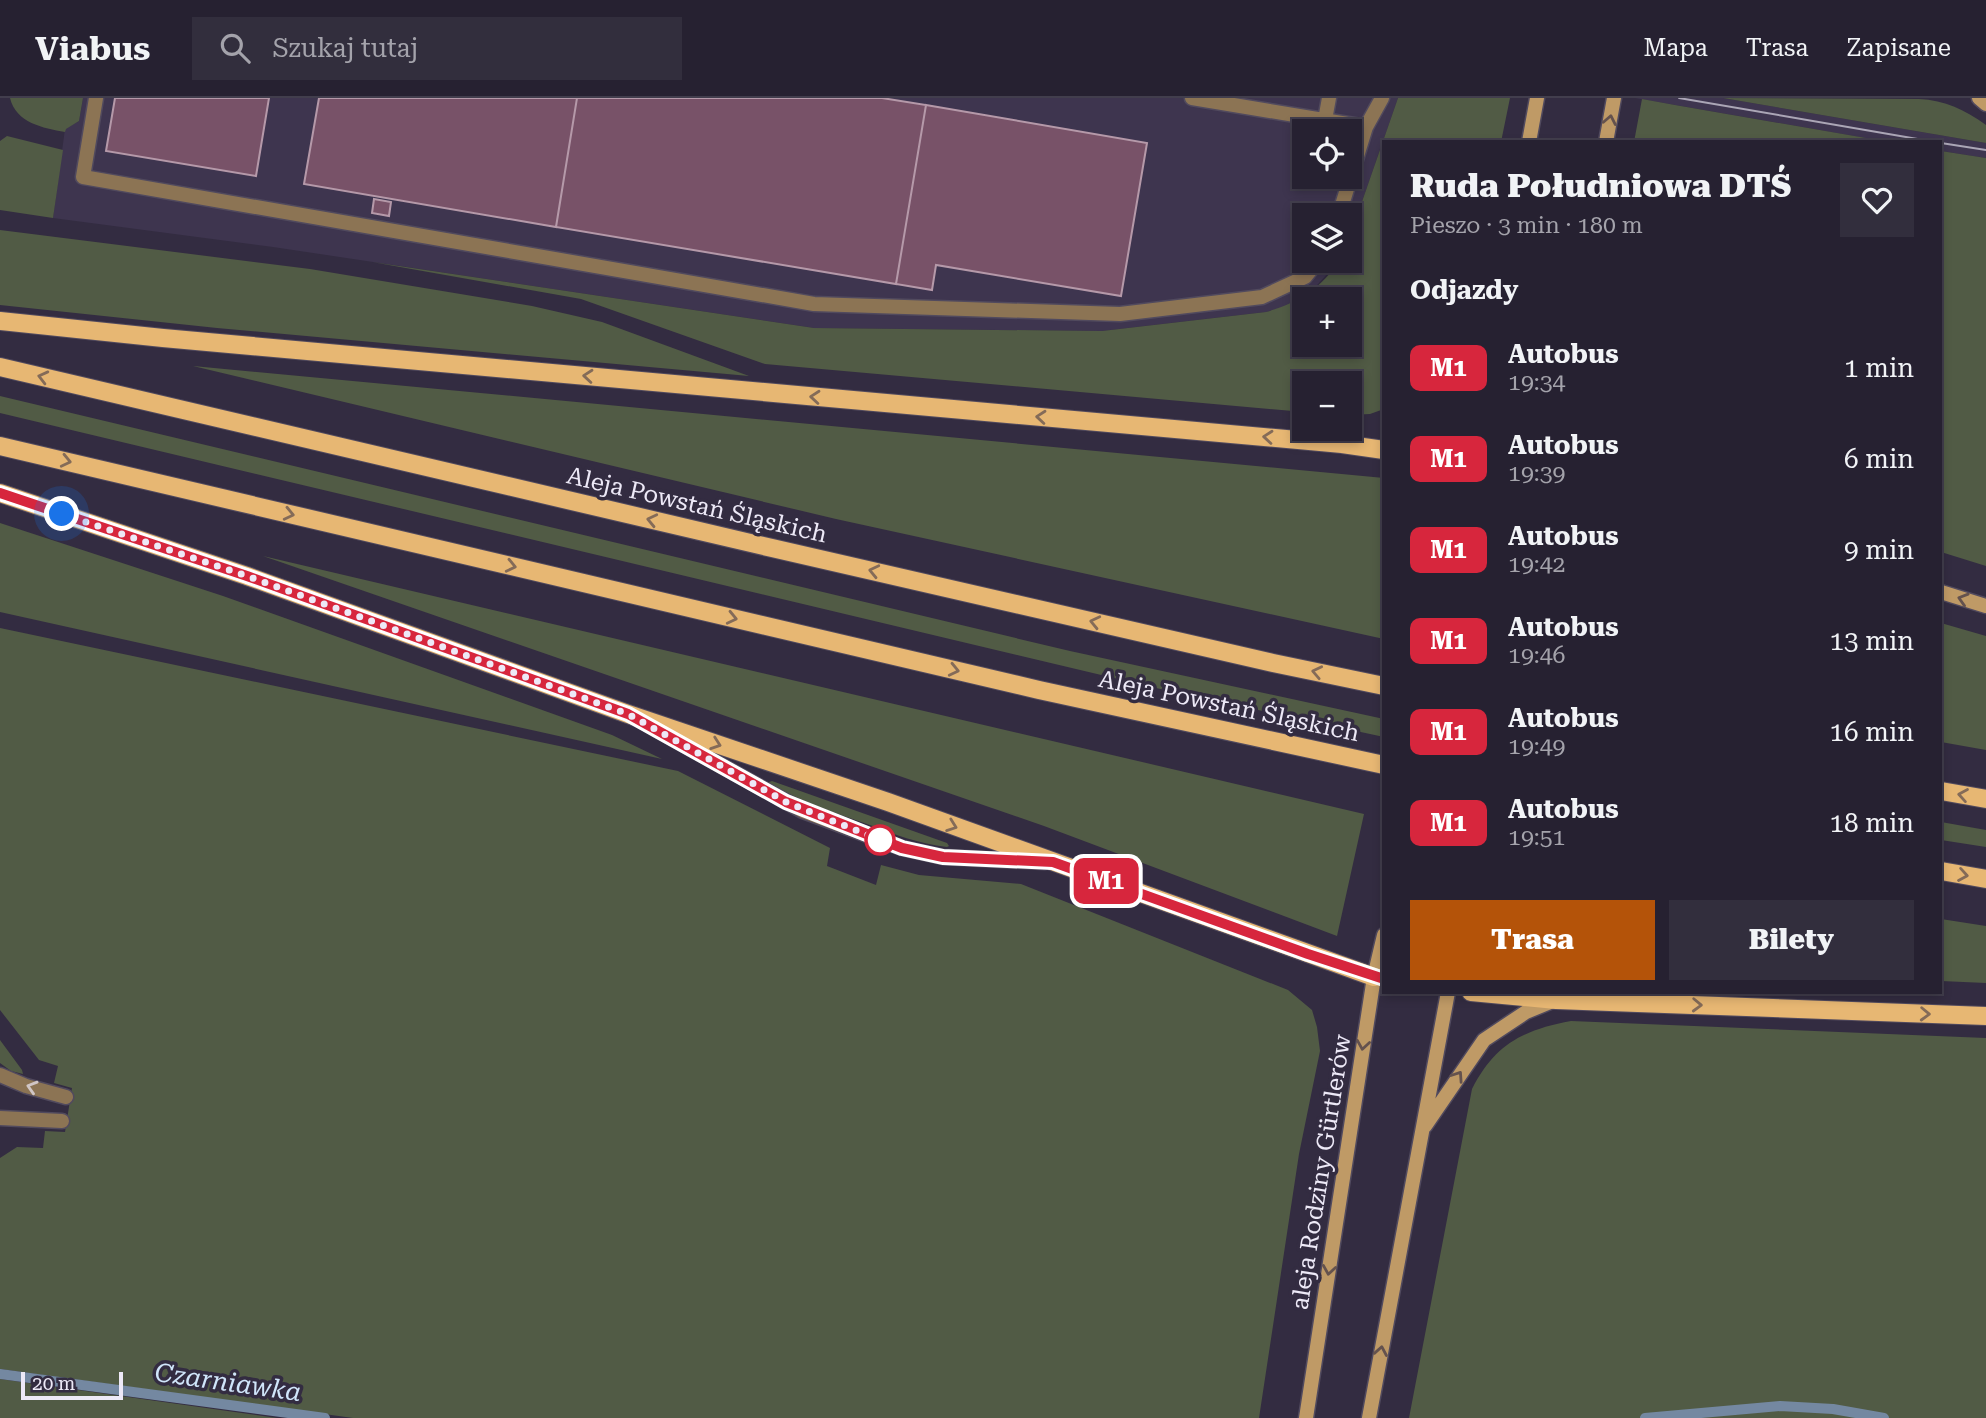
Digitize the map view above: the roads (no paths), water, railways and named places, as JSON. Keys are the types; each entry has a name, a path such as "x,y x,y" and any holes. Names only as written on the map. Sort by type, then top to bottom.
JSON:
{"main road":[{"path":"1529,140 1537,98"},
{"path":"1606,140 1614,98"},
{"path":"1979,98 1986,104"},
{"path":"0,321 191,341 1382,450"},
{"name":"Aleja Powstań Śląskich","path":"0,367 691,529 1382,686"},
{"path":"1342,444 1382,436"},
{"name":"Aleja Powstań Śląskich","path":"0,446 1039,690 1382,765"},
{"path":"0,494 247,576 628,714 875,798 1379,978"},
{"path":"1942,592 1986,606"},
{"path":"1942,791 1986,799"},
{"path":"1942,871 1986,879"},
{"name":"aleja Rodziny Gürtlerów","path":"1306,1418 1382,952"},
{"path":"1369,1418 1448,994"},
{"path":"1492,994 1556,1000 1986,1016"},
{"path":"1421,1133 1484,1040 1526,1012 1556,1000"}],"lane":[{"path":"96,98 83,177 814,304 1120,314 1262,297 1308,273"},
{"path":"1192,98 1319,119"},
{"path":"1325,119 1329,98"},
{"path":"1343,203 1366,127 1382,98"},
{"path":"1362,126 1366,127"},
{"path":"628,714 794,807 902,848 943,857 1053,862"},
{"path":"0,1075 26,1086 66,1097"},
{"path":"0,1118 62,1121"}],"waterway":[{"name":"Czarniawka","path":"0,1374 325,1418"},
{"name":"Czarniawka","path":"1645,1418 1780,1406 1833,1409 1884,1418"}],"tram line":[{"path":"1679,98 1923,140"},
{"path":"1942,143 1986,150"}]}
